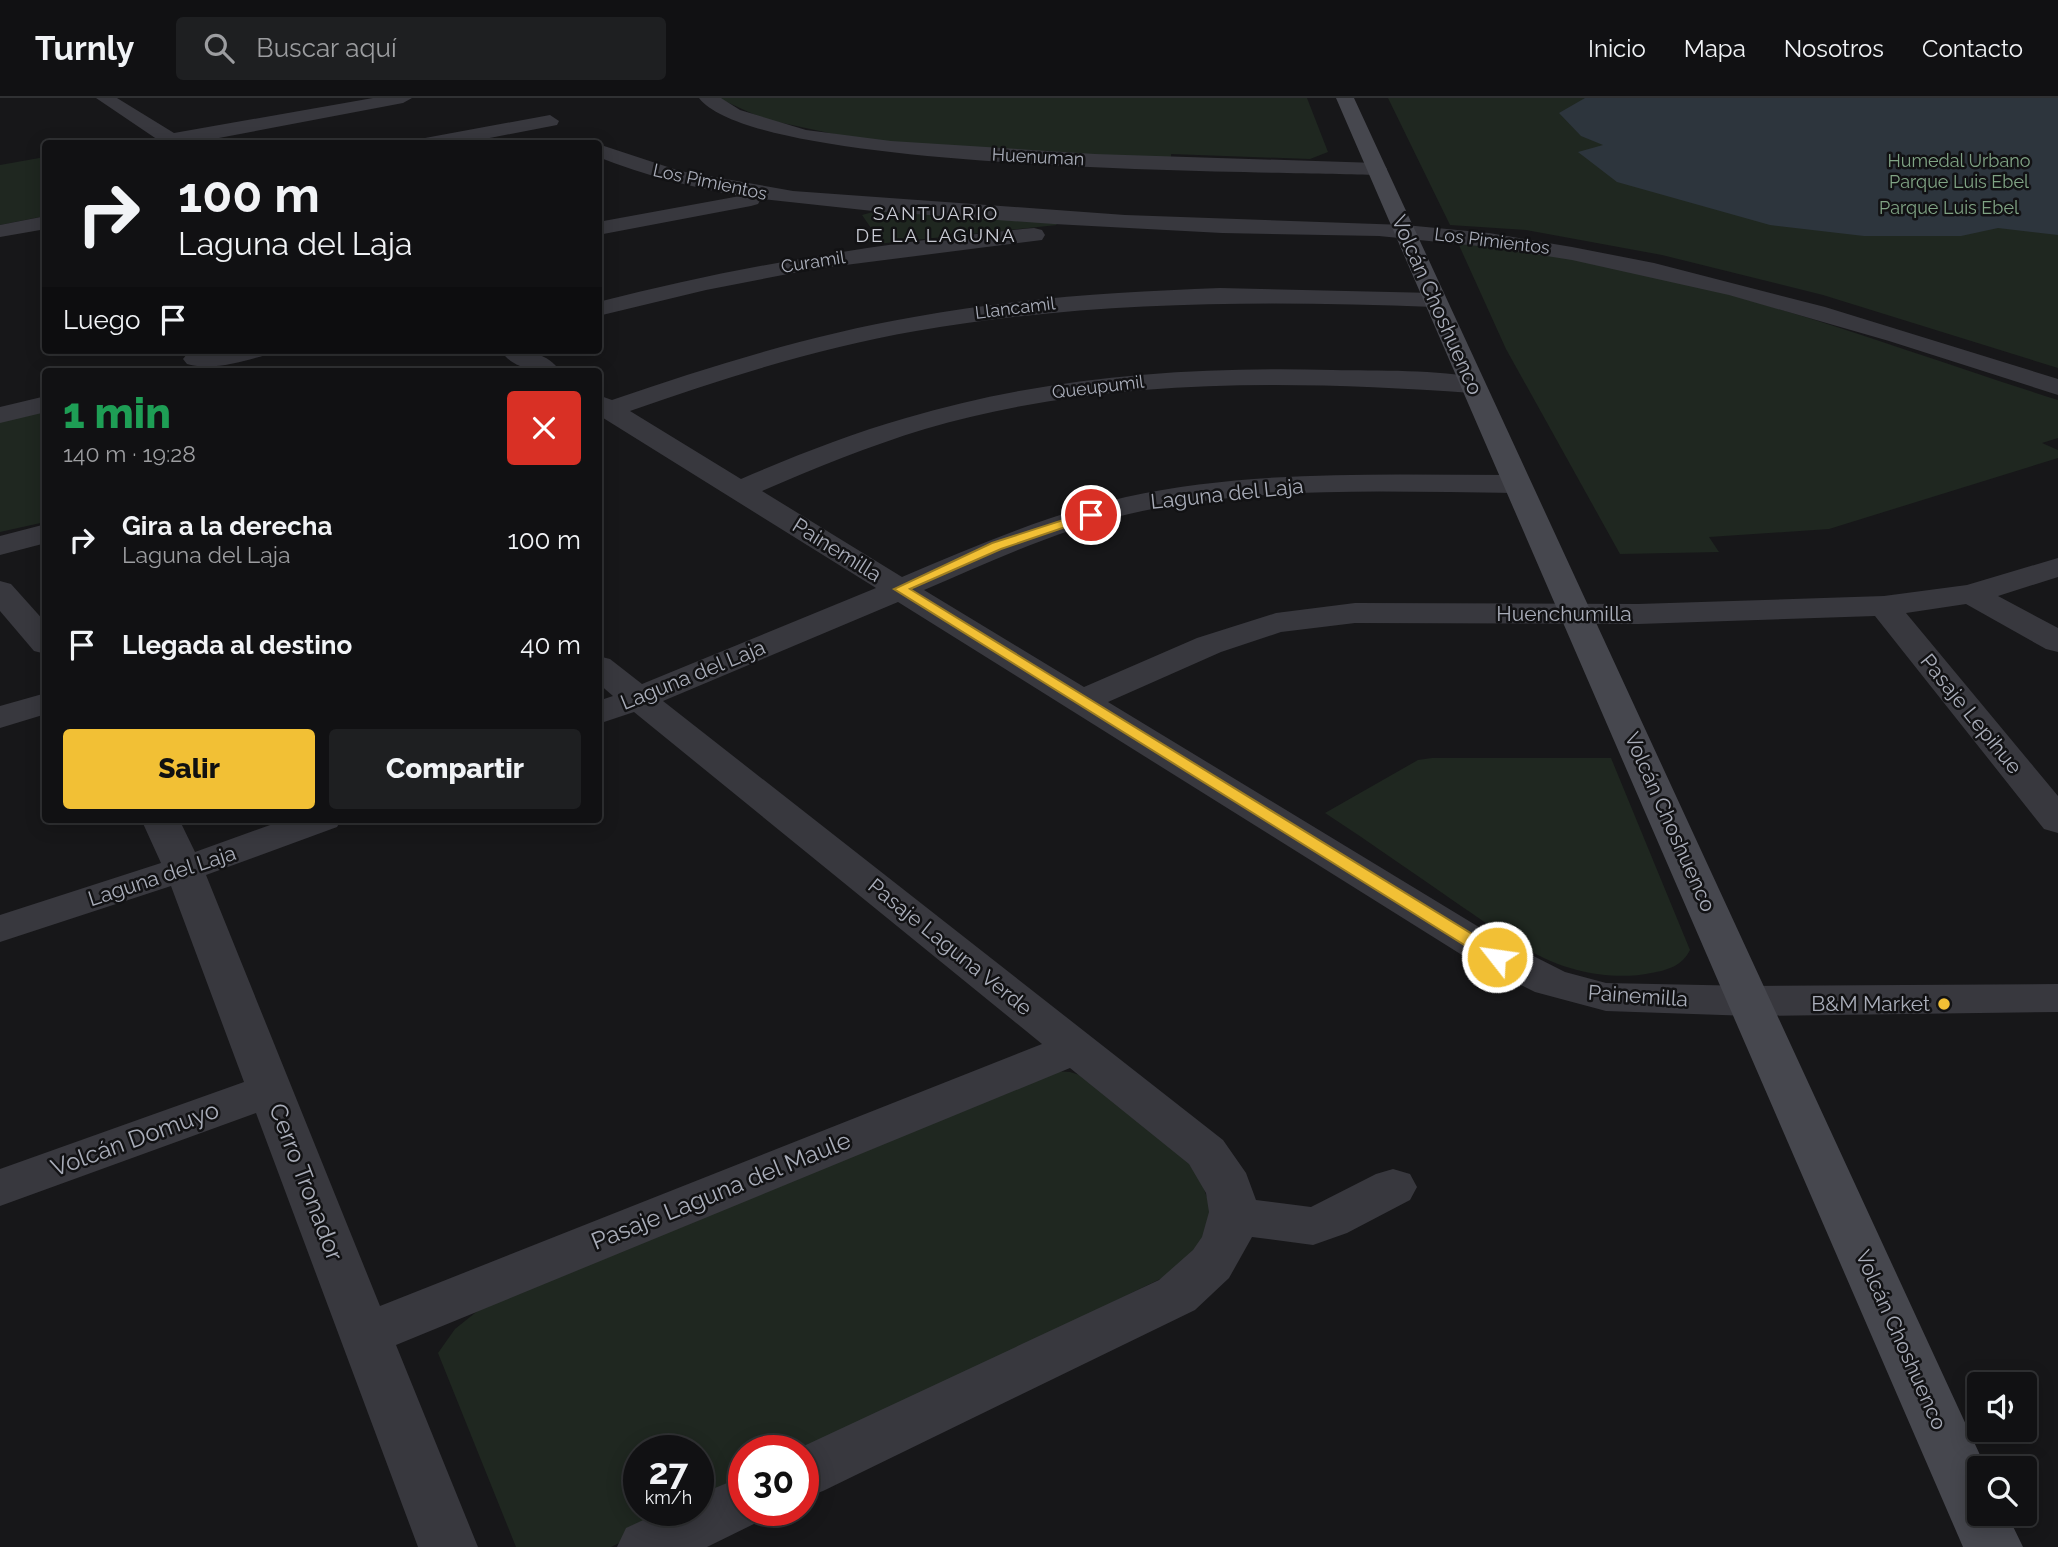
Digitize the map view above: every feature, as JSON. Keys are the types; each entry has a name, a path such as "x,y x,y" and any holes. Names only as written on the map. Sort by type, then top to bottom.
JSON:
{"street":[{"path":"105,98 173,140"},
{"path":"180,140 403,98"},
{"name":"Huenuman","path":"708,98 723,108 765,124 839,140 881,145 1138,162 1377,169"},
{"name":"Volcán Choshuenco","path":"1345,98 1993,1547"},
{"path":"533,100 569,134"},
{"path":"483,140 569,134"},
{"name":"Los Pimientos","path":"602,152 625,162 703,183 775,196 1199,226 1404,231 1536,246 1685,277 1817,313 2058,387"},
{"path":"602,165 625,162"},
{"path":"602,228 775,196"},
{"name":"Los Pimientos","path":"822,261 838,253 854,229 842,209 825,201"},
{"path":"0,231 42,223"},
{"name":"Curamil","path":"602,308 697,284 822,261 979,239 1199,226"},
{"name":"Llancamil","path":"604,406 775,353 888,327 1003,309 1110,298 1194,294 1304,294 1434,300"},
{"path":"189,360 218,359 240,354"},
{"path":"519,354 542,368"},
{"name":"Queupumil","path":"740,491 827,451 884,431 967,408 1066,390 1176,378 1289,374 1472,385"},
{"path":"0,415 42,405"},
{"name":"Painemilla","path":"604,406 1516,968 1577,991 1606,997 1751,1001 2058,998"},
{"name":"Laguna del Laja","path":"619,706 901,589 997,546 1117,508 1187,495 1324,483 1517,484"},
{"path":"0,546 42,534"},
{"name":"Huenchumilla","path":"1081,701 1209,645 1276,624 1355,613 1638,614 1884,606 1971,594 2058,567"},
{"path":"0,591 42,639"},
{"path":"1971,594 2058,642"},
{"name":"Pasaje Lepihue","path":"1884,606 2058,821"},
{"name":"Pasaje Laguna Verde","path":"602,674 619,706 1076,1048 1206,1152 1222,1170 1233,1216"},
{"path":"0,717 42,704"},
{"name":"Cerro Tronador","path":"162,823 184,869 448,1547"},
{"name":"Laguna del Laja","path":"0,929 184,869 312,823"},
{"name":"Pasaje Laguna del Maule","path":"366,1334 1076,1048"},
{"name":"Volcán Domuyo","path":"0,1188 270,1090"},
{"path":"819,1465 1177,1295 1208,1270 1219,1256 1229,1235 1233,1216 1313,1226 1393,1186"},
{"path":"648,1547 728,1509"}],"green space":[{"path":"718,98 1307,98 1328,152 1310,159 1171,154 1171,160 866,141 764,119"},
{"name":"Parque Luis Ebel","path":"1388,98 2058,98 2058,368 1823,295 1662,255 1526,230 1450,225"},
{"path":"42,158 42,217 0,225 0,165"},
{"path":"880,210 1057,225 877,244 868,241 871,228 862,215"},
{"path":"1458,243 1603,264 1710,289 1824,323 2058,400 2058,438 2042,443 2058,450 2058,458 1829,529 1709,537 1719,552 1620,554 1506,349"},
{"path":"42,411 42,523 0,532 0,422"},
{"path":"1611,758 1690,950 1687,955 1679,964 1669,969 1633,975 1595,974 1561,965 1531,952 1502,934 1325,813 1418,760"},
{"path":"1052,1071 1070,1072 1089,1078 1197,1169 1211,1209 1205,1242 1193,1263 819,1445 819,1435 728,1435 728,1490 714,1496 714,1435 623,1435 623,1526 654,1526 611,1547 516,1547 438,1353 455,1329 485,1305"}],"shaded area":[{"name":"Humedal Urbano Parque Luis Ebel","path":"1585,98 2058,98 2058,235 1998,228 1961,236 1864,236 1770,225 1617,182 1578,152 1603,145 1581,136 1559,113"}],"place":[{"name":"B&M Market","path":"1944,1004"}],"district":[{"name":"SANTUARIO DE LA LAGUNA","path":"936,224"}],"route":[{"path":"1091,515 997,546 901,589 1497,957"}]}
